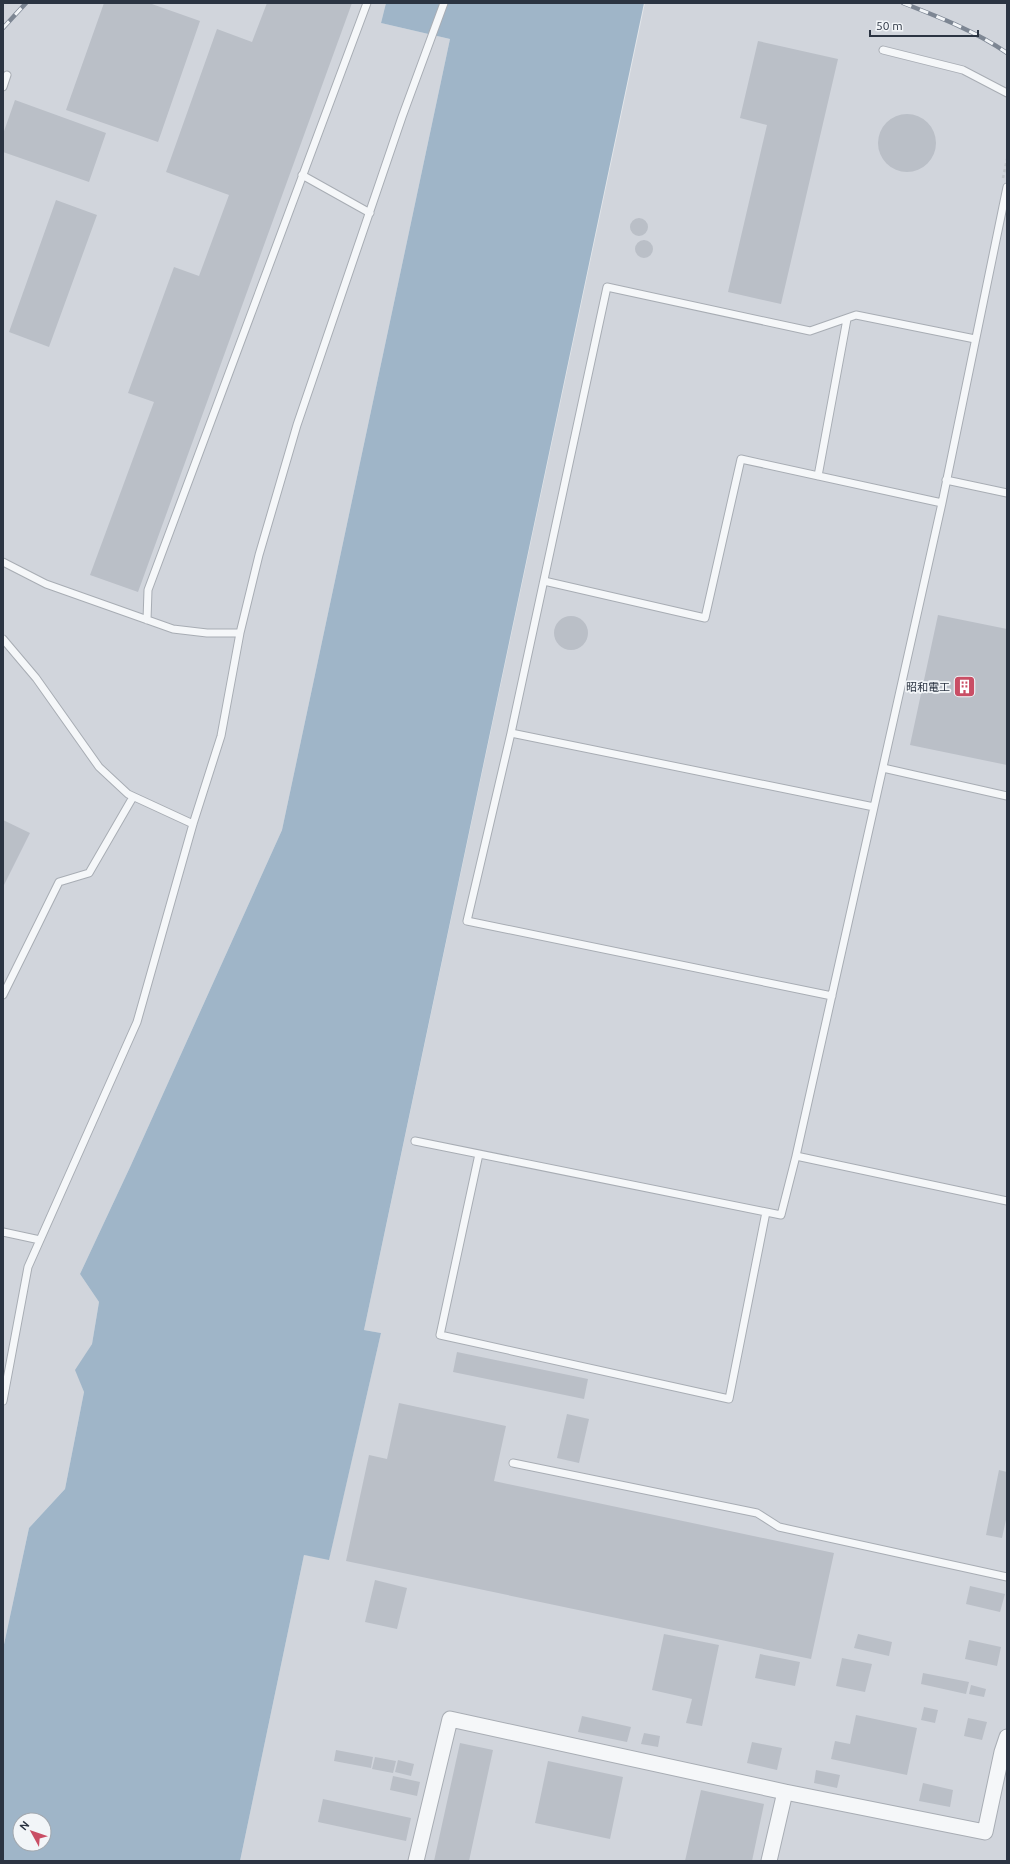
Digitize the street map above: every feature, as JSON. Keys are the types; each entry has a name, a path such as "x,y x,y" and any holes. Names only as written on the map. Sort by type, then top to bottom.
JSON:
{"street":[{"path":"416,1861 450,1719 785,1792 985,1832 1002,1752 1007,1737"},
{"path":"770,1861 785,1792"}],"lane":[{"path":"147,620 148,590 367,3"},
{"path":"3,1401 28,1267 137,1022 193,824 221,736 240,632 287,457 402,117 444,3"},
{"path":"883,50 963,70 1007,93"},
{"path":"3,87 8,75"},
{"path":"302,175 370,213"},
{"path":"416,1141 781,1215 796,1156 942,502 1007,187"},
{"path":"832,996 467,921 511,733 607,287 810,331 856,315 975,339"},
{"path":"818,476 847,318"},
{"path":"544,581 705,618 741,459 942,502"},
{"path":"946,480 1007,493"},
{"path":"3,562 46,584 173,629 207,633 240,632"},
{"path":"3,639 36,678 99,767 128,794 193,824"},
{"path":"511,733 874,807"},
{"path":"883,768 1007,796"},
{"path":"3,995 59,882 89,873 133,797"},
{"path":"480,1154 440,1335 729,1399 766,1212"},
{"path":"796,1156 1007,1201"},
{"path":"3,1232 40,1240"},
{"path":"513,1463 757,1513 779,1527 1007,1577"}],"shaded area":[{"path":"3,3 386,3 381,23 450,39 282,830 131,1165 80,1274 99,1302 92,1344 76,1370 84,1392 65,1489 29,1528 3,1649"},
{"path":"645,3 1007,3 1007,1861 240,1861 304,1555 329,1559 381,1333 364,1330"}],"water":[{"path":"386,3 644,3 364,1330 381,1333 329,1560 304,1555 240,1861 3,1861 3,1649 29,1528 65,1489 84,1392 75,1370 92,1344 99,1302 80,1274 131,1165 282,830 450,39 381,23"}],"building":[{"path":"104,3 149,3 200,21 158,142 66,110"},
{"path":"267,3 352,3 138,592 90,575 154,402 128,393 174,267 199,276 229,195 166,172 217,29 252,42"},
{"path":"758,41 838,59 781,304 728,292 767,125 740,118"},
{"path":"15,100 106,133 89,182 3,152 3,134"},
{"path":"907,114 918,116 931,127 934,132 936,143 934,154 923,167 918,170 907,172 896,170 883,159 880,154 878,143 880,132 891,119 896,116"},
{"path":"56,200 97,215 49,347 9,332"},
{"path":"635,218 643,218 648,223 646,234 643,236 635,236 630,231 630,223"},
{"path":"640,240 648,240 653,245 651,256 648,258 640,258 635,253 635,245"},
{"name":"昭和電工","path":"938,615 1007,629 1007,765 910,745"},
{"path":"571,616 577,617 583,621 587,627 587,639 583,645 577,649 571,650 565,649 559,645 555,639 554,633 555,627 559,621 565,617"},
{"path":"3,820 30,833 3,887"},
{"path":"457,1352 588,1379 584,1399 453,1372"},
{"path":"399,1403 506,1426 494,1481 834,1553 811,1659 346,1561 369,1455 387,1459"},
{"path":"567,1414 589,1419 579,1463 557,1458"},
{"path":"999,1470 1007,1472 1007,1515 1002,1538 986,1535"},
{"path":"375,1580 407,1588 397,1629 365,1622"},
{"path":"970,1586 1005,1594 1000,1612 966,1604"},
{"path":"664,1634 719,1645 702,1726 686,1723 692,1699 652,1690"},
{"path":"858,1634 892,1642 889,1656 854,1648"},
{"path":"969,1640 1001,1647 997,1666 965,1659"},
{"path":"760,1654 800,1662 795,1686 755,1678"},
{"path":"842,1658 872,1664 865,1692 836,1686"},
{"path":"923,1673 969,1682 966,1694 921,1684"},
{"path":"971,1685 986,1689 984,1697 969,1694"},
{"path":"924,1707 938,1710 935,1723 921,1720"},
{"path":"856,1715 917,1728 907,1775 831,1759 835,1741 850,1744"},
{"path":"582,1716 631,1727 627,1742 578,1732"},
{"path":"968,1718 987,1722 982,1740 964,1736"},
{"path":"644,1733 660,1736 658,1747 641,1744"},
{"path":"752,1742 782,1748 777,1770 747,1763"},
{"path":"460,1743 493,1750 469,1861 434,1861"},
{"path":"336,1750 373,1757 371,1768 334,1761"},
{"path":"375,1757 396,1761 393,1773 372,1769"},
{"path":"398,1760 414,1764 411,1776 395,1772"},
{"path":"548,1761 623,1777 610,1839 535,1823"},
{"path":"816,1770 840,1775 837,1788 814,1783"},
{"path":"393,1776 420,1782 417,1796 390,1790"},
{"path":"923,1783 953,1790 950,1807 919,1801"},
{"path":"701,1790 764,1804 752,1861 685,1861"},
{"path":"323,1799 411,1818 406,1841 318,1822"}],"railway":[{"path":"3,28 26,3"},
{"path":"903,3 970,31 1007,53"}],"place":[{"name":"昭和電工","path":"965,687"}]}
